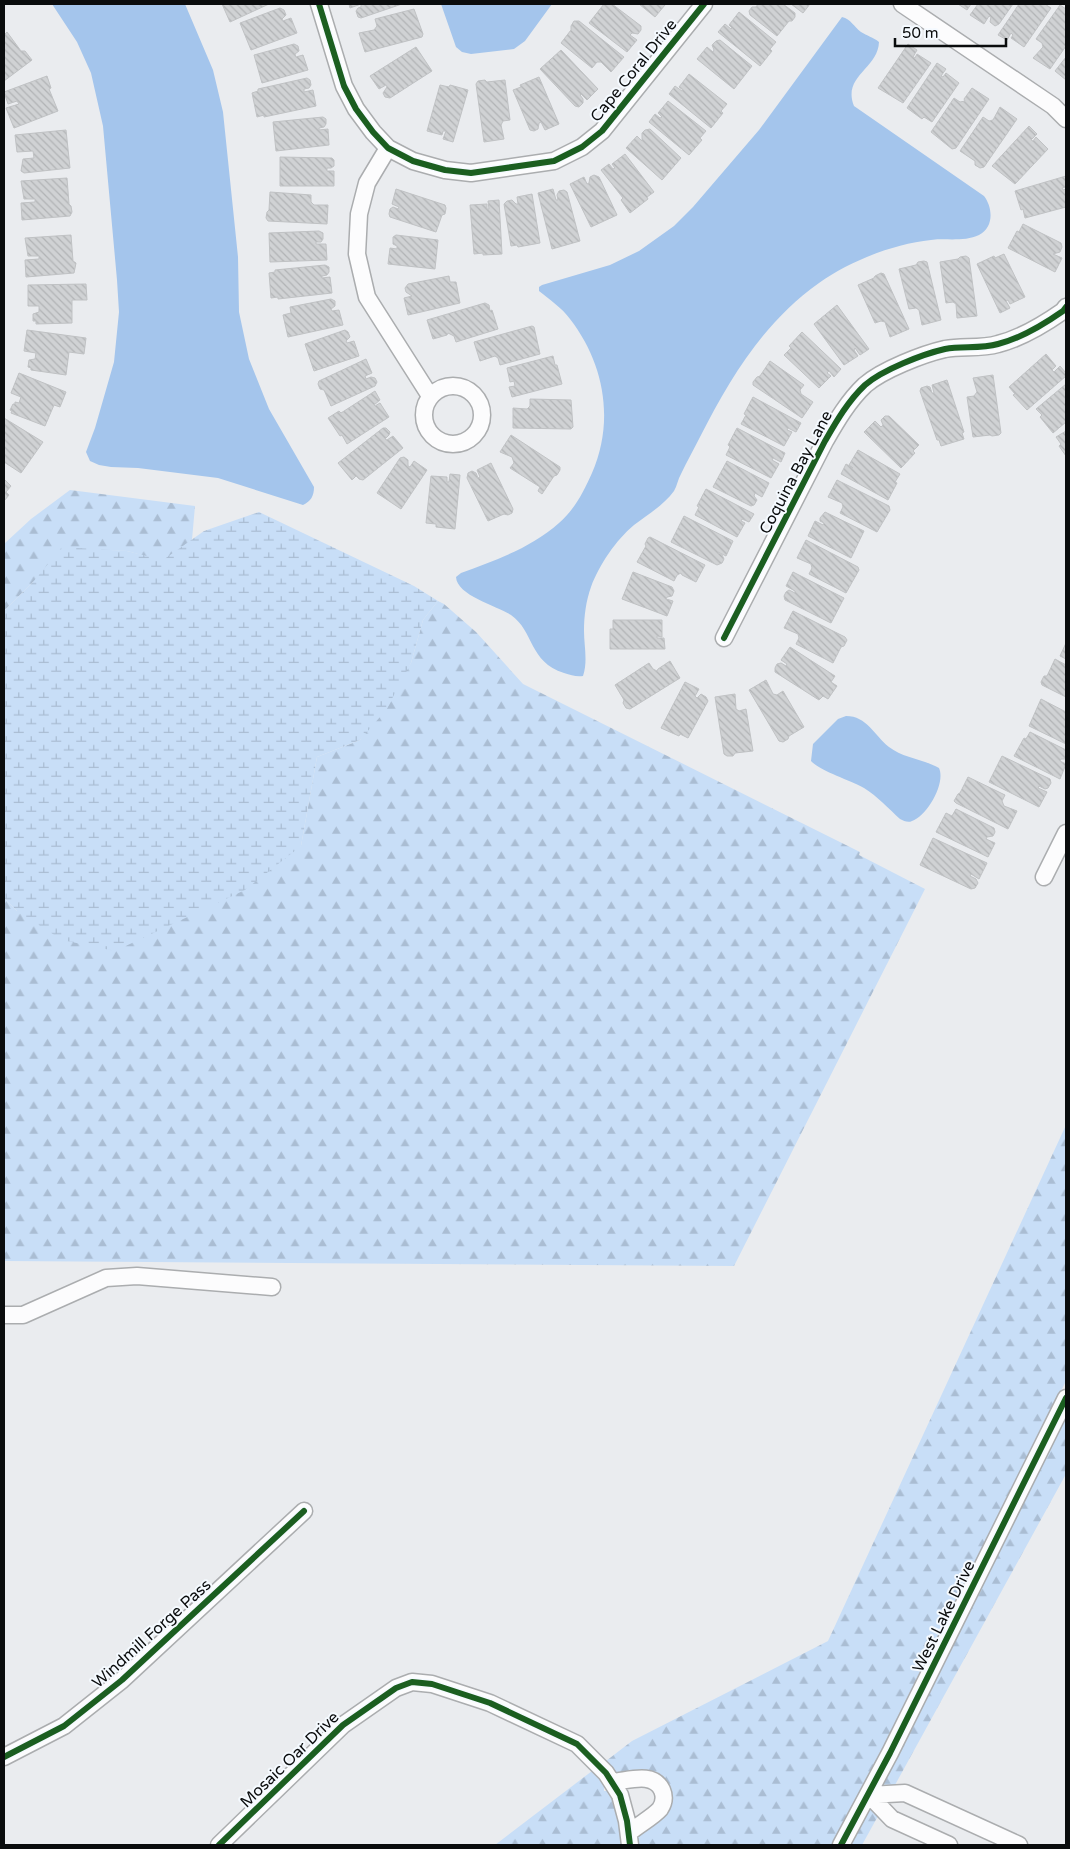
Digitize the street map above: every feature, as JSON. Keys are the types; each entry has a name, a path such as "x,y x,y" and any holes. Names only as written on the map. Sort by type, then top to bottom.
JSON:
{"street":[{"name":"Cape Coral Drive","path":"319,4 344,86 356,108 373,132 388,148 413,161 437,168 471,173 554,161 582,147 602,131 704,4"},
{"path":"902,4 1053,106 1066,119"},
{"path":"388,148 367,183 359,214 357,254 367,297 430,396"},
{"name":"Coquina Bay Lane","path":"724,638 825,441 841,414 866,385 904,362 946,349 998,344 1030,332 1063,315"},
{"path":"1044,877 1066,834"},
{"path":"4,1315 23,1315 106,1278 137,1276 272,1287"},
{"name":"West Lake Drive","path":"841,1845 869,1795 1066,1398"},
{"name":"Windmill Forge Pass","path":"4,1756 64,1726 115,1686 304,1511"},
{"name":"Mosaic Oar Drive","path":"219,1845 343,1725 396,1688 412,1682 432,1684 490,1703 577,1744 606,1773 620,1795 630,1839"},
{"path":"612,1782 641,1778 648,1779 660,1786 663,1792 664,1797 661,1808 656,1814 639,1824 630,1839"},
{"path":"869,1795 905,1793 1019,1845"},
{"path":"869,1795 892,1819 949,1845"}],"green space":[{"path":"70,490 195,506 192,540 163,561 127,551 96,550 33,582 4,611 4,544 31,519"},
{"path":"259,512 414,586 438,601 423,620 411,663 386,710 360,740 317,757 301,846 245,890 115,951 62,940 17,911 4,898 4,611 33,582 62,547 127,551 163,560 204,531"},
{"path":"438,601 476,632 523,684 860,852 859,855 925,889 734,1266 4,1261 4,898 17,911 301,846 317,757 360,740 411,663 423,620"},
{"path":"1066,1125 1066,1381 883,1750 864,1787 861,1787 859,1797 833,1845 638,1845 638,1836 670,1806 672,1801 671,1791 662,1777 655,1773 640,1771 617,1774 606,1761 632,1741 828,1641"},
{"path":"1066,1415 1066,1474 895,1785 882,1786"},
{"path":"592,1771 604,1785 604,1791 608,1791 613,1800 619,1820 621,1830 619,1833 622,1837 623,1845 495,1845"},
{"path":"870,1808 878,1816 862,1845 850,1845"}],"shaded area":[{"path":"52,4 185,4 213,70 223,112 238,257 239,312 249,359 269,409 314,487 312,498 303,505 218,478 138,468 111,467 90,461 86,452 114,362 119,312 117,280 103,126 91,73 77,42"},
{"path":"441,4 552,4 525,41 514,49 471,54 462,52 456,47"},
{"path":"842,17 850,21 861,32 879,42 873,59 856,80 853,87 854,106 984,196 989,206 990,222 984,232 974,237 937,239 902,245 858,261 819,283 781,316 750,352 724,393 686,464 674,491 660,505 627,531 603,562 591,587 585,614 585,665 583,676 564,673 544,662 524,629 511,615 470,595 458,584 456,577 461,573 500,558 537,540 559,523 570,512 582,493 599,453 604,413 598,373 582,336 559,307 539,291 539,287 610,265 639,251 674,226 693,207 759,130"},
{"path":"846,716 859,719 865,723 895,751 939,768 940,782 934,798 924,813 918,818 909,822 900,819 864,788 815,765 811,761 813,744 838,719"}],"building":[{"path":"222,4 269,4 230,22"},
{"path":"349,4 361,4 350,8"},
{"path":"361,4 402,4 361,18 358,17 356,11 361,7"},
{"path":"604,4 612,4 641,26 638,34 632,33 630,35 637,40 627,52 589,23"},
{"path":"639,4 664,4 665,5 655,17"},
{"path":"758,4 783,4 795,13 795,17 792,21 789,21 777,36 750,15 749,11"},
{"path":"791,4 810,4 803,13"},
{"path":"958,4 971,4 967,10"},
{"path":"978,4 1013,4 999,24 995,26 990,22 991,17 989,16 984,24 970,15"},
{"path":"1019,4 1045,4 1051,8 1024,47 1011,38 1013,35 1011,33 1007,40 998,35"},
{"path":"1060,5 1066,9 1066,46 1050,69 1033,58 1043,47 1042,43 1036,39"},
{"path":"280,8 284,10 286,15 282,19 283,21 291,18 297,33 251,50 240,23"},
{"path":"414,9 423,34 422,37 365,52 359,33 374,30 377,26 375,19"},
{"path":"739,12 776,42 770,49 772,51 760,66 718,32 725,24 731,29 729,25"},
{"path":"574,21 579,21 624,57 611,72 601,62 597,62 592,68 561,43 571,30"},
{"path":"7,32 21,51 25,51 32,60 4,81 4,35"},
{"path":"720,40 752,66 734,89 697,59 707,47 713,52 712,45"},
{"path":"294,44 298,46 299,51 295,54 296,57 303,55 308,70 262,83 254,55"},
{"path":"908,44 917,50 913,57 915,58 917,54 931,63 903,103 878,88"},
{"path":"416,47 432,71 390,98 385,97 383,93 387,87 386,85 379,89 370,76"},
{"path":"561,50 598,89 587,100 581,94 583,103 579,107 575,106 540,69"},
{"path":"1066,57 1066,80 1055,71"},
{"path":"937,63 946,69 941,76 943,77 946,73 959,83 932,122 924,117 922,119 907,108"},
{"path":"689,74 727,104 721,111 723,113 711,128 669,94 675,86 683,90 679,87"},
{"path":"47,76 51,88 49,89 58,111 14,128 6,108 19,104 17,101 8,104 4,92"},
{"path":"539,77 559,124 545,130 541,122 538,129 534,131 530,130 513,90"},
{"path":"307,78 310,80 311,85 309,88 304,89 304,92 313,90 316,106 257,117 252,93 258,91 258,89"},
{"path":"485,80 487,82 505,80 510,120 503,121 501,125 504,139 484,142 476,84 478,81"},
{"path":"440,85 449,87 450,85 468,90 453,142 443,139 446,131 443,131 442,135 427,131"},
{"path":"972,88 989,99 956,148 952,149 931,132 954,98 960,102 965,101 964,99"},
{"path":"668,101 706,131 700,138 702,140 689,155 649,122 655,114 660,118 662,117 658,113"},
{"path":"1000,107 1017,119 984,167 980,168 975,165 975,161 960,151 983,117 989,121 993,120"},
{"path":"323,117 326,119 326,124 324,127 319,128 319,130 328,129 329,145 276,151 273,122"},
{"path":"1029,126 1037,134 1031,140 1033,141 1036,137 1048,149 1015,184 992,166"},
{"path":"650,129 681,158 662,180 626,148 637,136 642,141 642,133"},
{"path":"66,130 70,168 24,173 21,171 23,159 34,158 33,151 17,152 15,135"},
{"path":"625,154 654,192 630,213 621,200 623,198 601,170 609,164 613,169 615,168 612,164"},
{"path":"280,157 332,158 334,166 327,168 327,171 334,171 334,186 280,186"},
{"path":"594,175 599,177 617,215 591,227 570,184 584,177 587,184 590,177"},
{"path":"1066,176 1066,187 1062,188 1063,190 1066,189 1066,207 1025,218 1015,191"},
{"path":"67,178 69,204 72,212 70,216 22,220 21,203 35,202 35,199 24,199 21,181"},
{"path":"396,189 445,205 445,214 442,215 436,232 390,217 390,209 393,207 398,209 399,207 392,204"},
{"path":"553,189 556,200 558,200 557,195 559,191 564,190 567,192 580,241 552,249 538,193"},
{"path":"270,192 311,195 311,202 314,205 328,205 327,224 268,221 266,218 269,210"},
{"path":"532,194 540,243 518,247 517,245 511,246 504,204 512,200 518,204 517,197"},
{"path":"499,200 502,254 474,254 470,205 487,204 487,209 489,209 488,201"},
{"path":"1023,224 1061,243 1060,252 1053,254 1062,258 1055,272 1008,248"},
{"path":"319,231 323,233 323,239 321,242 316,242 316,244 326,244 327,260 270,262 269,233"},
{"path":"71,235 73,261 76,263 74,273 26,277 25,260 39,259 39,256 28,256 25,238"},
{"path":"396,235 438,240 435,269 388,264 390,248 397,249 397,246 393,244 393,237"},
{"path":"1004,254 1025,297 1010,304 1008,300 1006,301 1010,308 1000,313 977,264 994,256 995,258"},
{"path":"966,256 969,258 977,316 957,318 956,304 953,302 946,303 940,262"},
{"path":"924,261 927,262 941,320 922,325 919,310 916,308 909,309 899,269"},
{"path":"325,265 329,267 329,272 327,275 322,276 322,278 330,277 332,293 278,299 278,297 271,298 269,273 275,272 275,270"},
{"path":"881,273 884,274 909,329 890,337 885,322 875,323 858,285"},
{"path":"449,276 450,282 456,282 460,303 408,315 404,298 412,296 406,292 405,288 408,284"},
{"path":"86,284 87,300 72,300 72,323 36,324 36,321 33,321 33,314 39,312 39,306 28,306 28,285"},
{"path":"331,299 335,301 335,306 331,309 332,311 339,310 343,325 288,337 283,315 291,313 290,307"},
{"path":"485,303 489,305 490,311 492,310 498,329 456,342 454,336 448,333 433,339 427,320"},
{"path":"837,305 869,349 860,355 855,348 854,350 858,356 844,365 814,324"},
{"path":"534,327 540,354 500,365 498,358 495,356 480,361 474,342"},
{"path":"27,330 86,338 84,354 69,352 66,375 31,370 28,367 29,360 35,359 36,353 24,351"},
{"path":"345,330 350,337 346,341 347,343 354,341 359,356 314,371 305,344"},
{"path":"802,332 841,369 834,377 829,371 827,373 831,376 819,388 784,355 791,348 789,346"},
{"path":"1046,354 1056,366 1052,370 1054,372 1060,366 1066,373 1066,376 1027,410 1013,395 1015,394 1009,387"},
{"path":"553,356 562,384 512,397 509,387 515,386 514,381 510,382 507,368"},
{"path":"366,359 372,373 365,376 366,379 375,378 377,382 375,386 331,406 324,390 320,389 319,381"},
{"path":"770,361 804,385 800,390 801,394 813,402 802,418 753,385 753,382 760,376"},
{"path":"19,373 66,392 60,407 54,405 45,426 11,413 12,411 10,410 13,404 15,402 19,403 21,397 11,393"},
{"path":"993,375 1001,433 992,436 973,437 967,397 974,396 977,392 973,378"},
{"path":"947,380 964,432 962,433 964,439 941,446 939,440 937,440 920,391 921,388 927,386 934,393 932,385"},
{"path":"1066,384 1066,422 1053,433 1036,409"},
{"path":"375,391 380,400 374,405 380,403 389,417 347,444 328,418 339,411 341,413"},
{"path":"753,397 801,423 796,432 788,428 787,430 792,432 784,446 741,424"},
{"path":"530,399 571,400 573,427 571,429 513,428 513,408 527,409 530,406"},
{"path":"885,416 889,416 919,445 913,451 915,453 901,468 864,432 875,421 881,427 883,425 881,420"},
{"path":"4,418 43,442 21,473 4,462"},
{"path":"383,428 390,432 385,439 387,440 393,436 403,448 363,480 356,476 352,480 338,463"},
{"path":"737,428 785,453 781,462 773,458 772,460 779,464 771,478 726,455 730,447 728,445"},
{"path":"1066,431 1066,456 1059,446 1061,444 1056,437"},
{"path":"511,435 560,467 557,475 554,476 542,494 538,491 540,487 510,468 514,463 512,457 500,452"},
{"path":"858,450 900,474 888,500 841,474 846,464 853,468 849,465"},
{"path":"404,457 408,460 408,466 410,467 414,461 427,470 401,509 377,493 400,458"},
{"path":"727,461 769,483 762,497 755,493 754,496 757,500 754,505 751,506 713,487"},
{"path":"491,463 513,509 512,513 508,515 504,514 488,521 467,478 468,473 472,471 476,473 478,478 480,477 477,470"},
{"path":"450,474 460,475 455,529 436,527 436,524 426,523 431,476 447,477 447,482 449,482"},
{"path":"4,479 11,486 6,492 9,495 4,501"},
{"path":"837,480 889,506 890,510 877,532 840,513 843,507 842,503 828,497"},
{"path":"706,489 754,514 749,522 742,519 741,521 745,523 737,537 695,515 699,507 697,506"},
{"path":"825,512 864,531 851,558 808,536 815,521 823,525 824,523 820,521 820,518"},
{"path":"684,516 733,541 726,556 718,552 724,559 722,563 717,565 671,542"},
{"path":"650,537 705,565 696,582 681,573 677,575 674,581 637,562"},
{"path":"806,540 858,567 859,570 846,593 809,574 812,568 811,564 797,558"},
{"path":"633,572 672,587 674,591 672,596 666,599 673,601 667,616 622,599"},
{"path":"793,572 844,598 831,623 785,600 786,592 789,590 795,593 795,591 786,586"},
{"path":"793,611 845,637 847,640 833,663 796,644 799,638 798,634 784,628"},
{"path":"613,620 662,620 662,637 657,636 657,638 664,638 665,649 610,649 610,629 613,629"},
{"path":"1066,643 1066,659 1060,656"},
{"path":"790,647 835,676 831,682 837,686 828,699 823,696 819,700 775,672 777,664 781,663 786,666 787,664 781,660"},
{"path":"1055,659 1066,665 1066,697 1042,685 1041,682 1044,676 1047,676"},
{"path":"670,661 680,678 630,709 626,708 623,703 624,700 615,685 649,663 657,671"},
{"path":"766,680 773,694 777,695 783,691 804,727 783,742 779,741 749,690"},
{"path":"685,682 699,689 695,696 697,698 701,694 708,701 688,738 661,728"},
{"path":"735,694 736,709 739,711 746,709 753,751 727,756 724,754 715,697"},
{"path":"1041,699 1066,712 1066,744 1029,726"},
{"path":"1030,732 1066,750 1066,759 1061,759 1060,761 1066,764 1060,779 1014,756 1024,738 1026,739"},
{"path":"1002,756 1050,779 1051,783 1048,788 1045,789 1039,786 1038,788 1047,792 1039,807 989,782"},
{"path":"968,777 1005,795 1002,801 1004,806 1017,811 1008,829 954,801"},
{"path":"956,809 994,828 993,836 986,839 995,843 988,857 936,832 946,813 952,816"},
{"path":"933,838 987,863 979,879 971,874 970,876 976,879 978,883 975,888 971,889 920,865"}],"cycle path":[{"path":"319,4 344,86 356,109 373,132 388,148 413,161 445,170 471,173 554,161 582,147 602,131 704,4"},
{"path":"724,638 825,441 838,419 865,385 892,368 936,351 952,348 992,346 1015,338 1048,321 1066,307"},
{"path":"841,1845 890,1753 1066,1398"},
{"path":"4,1757 64,1726 122,1680 304,1511"},
{"path":"219,1845 343,1725 396,1688 412,1682 432,1684 490,1703 577,1744 606,1773 620,1795 627,1821 630,1845"}]}
